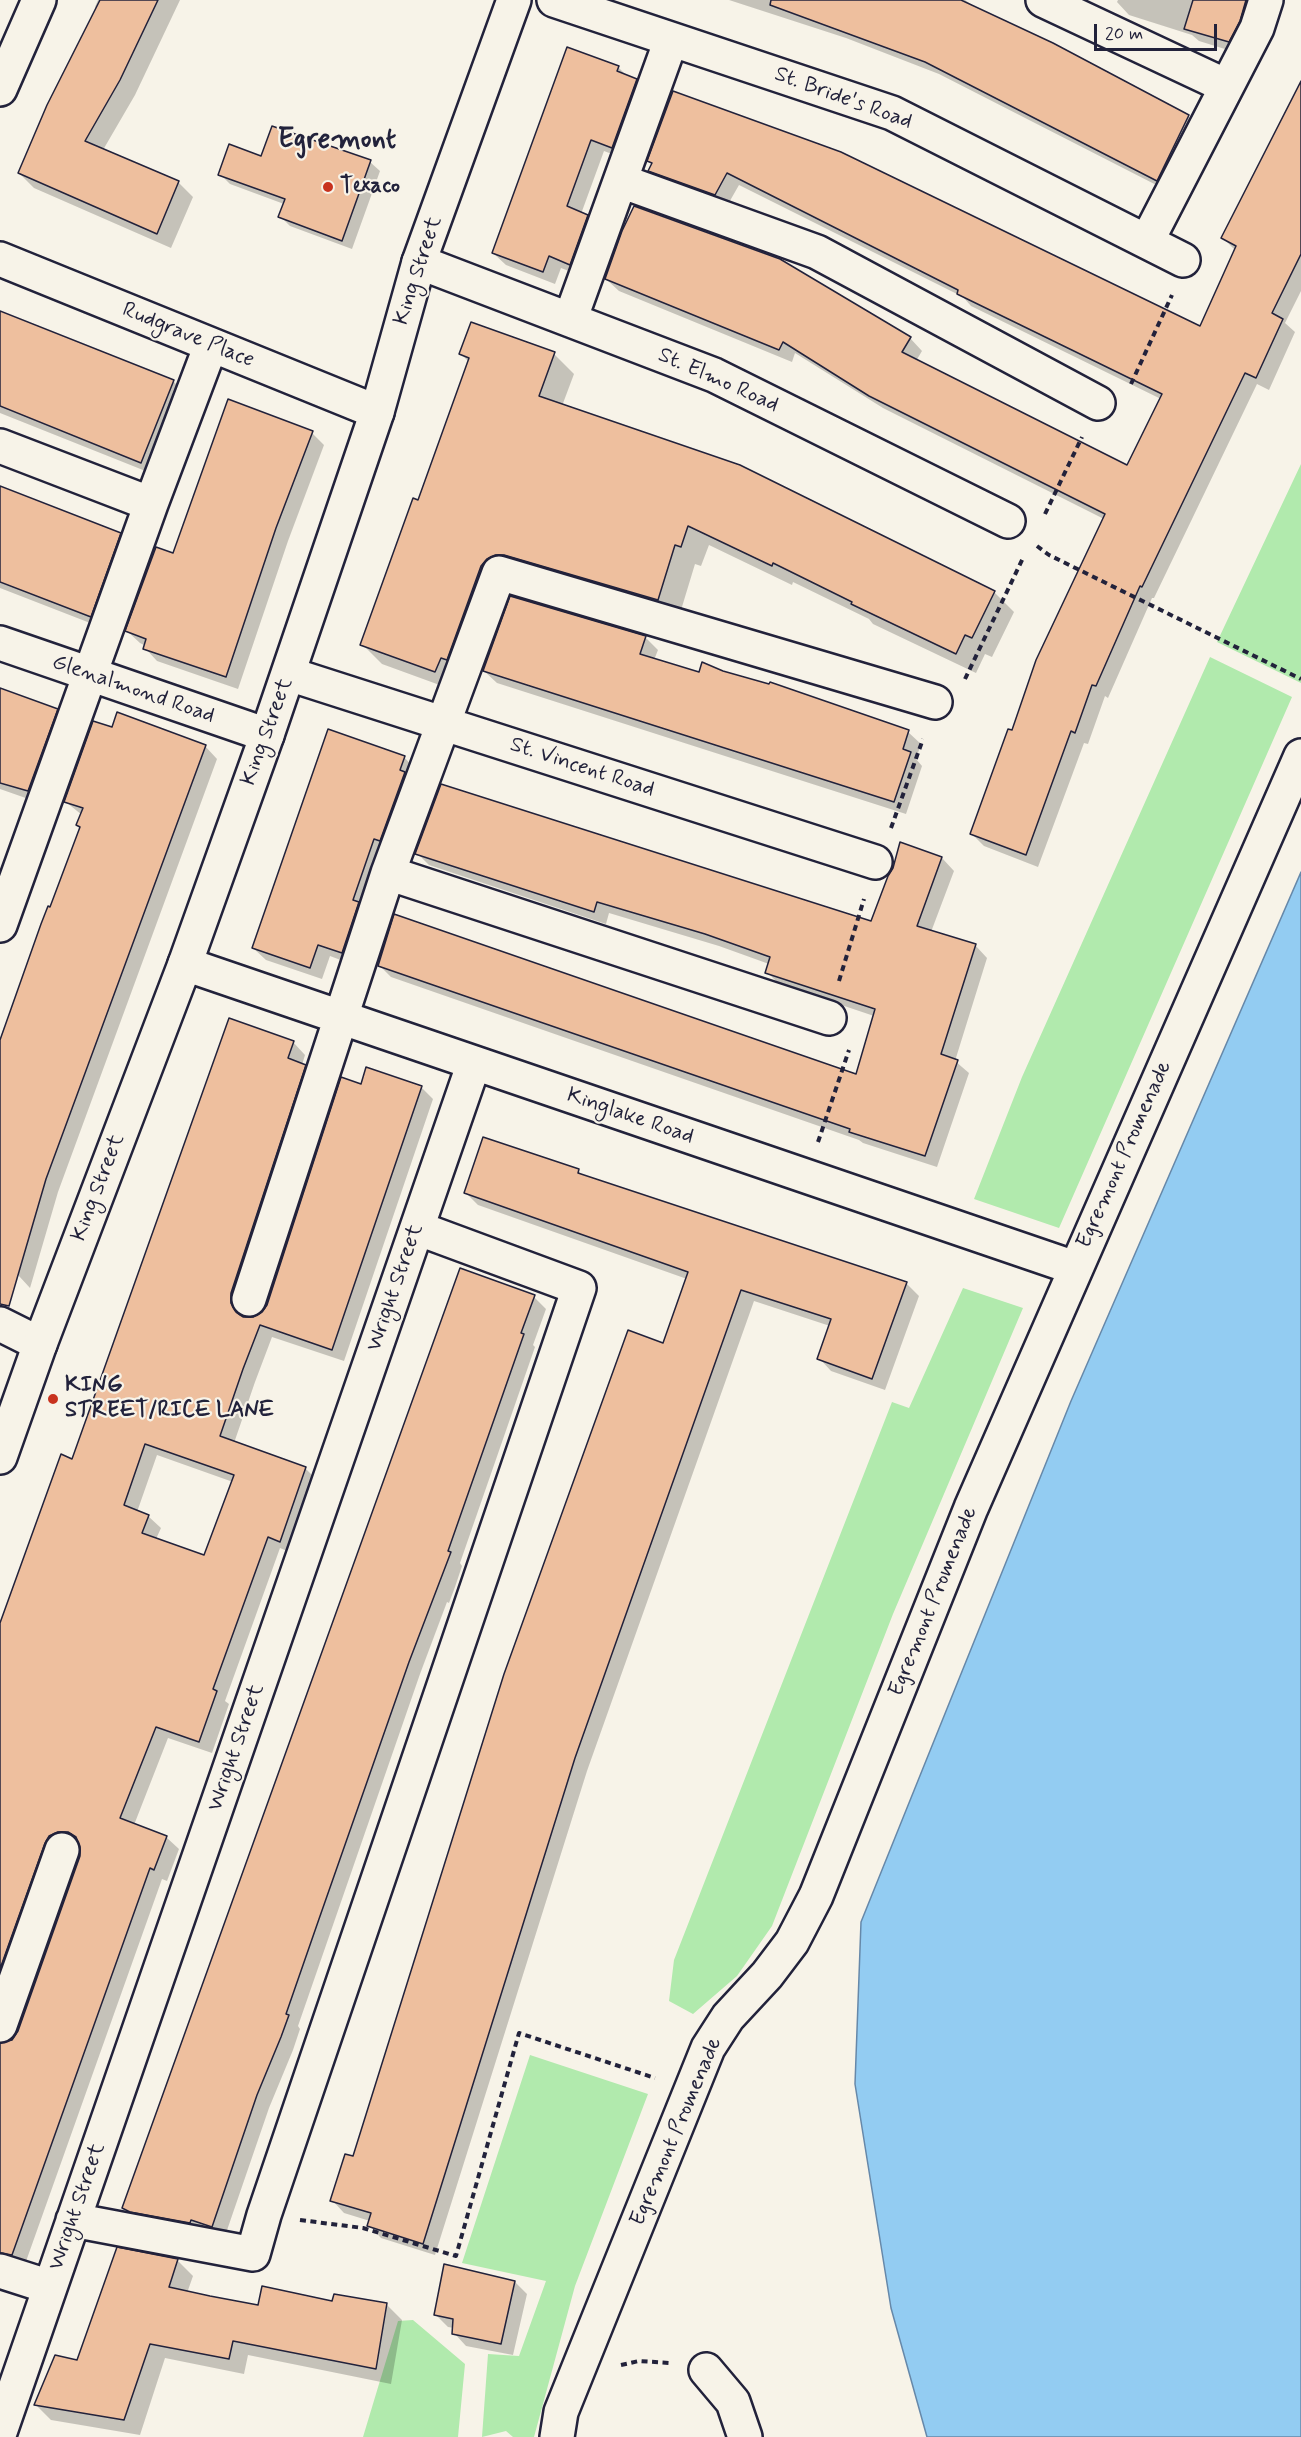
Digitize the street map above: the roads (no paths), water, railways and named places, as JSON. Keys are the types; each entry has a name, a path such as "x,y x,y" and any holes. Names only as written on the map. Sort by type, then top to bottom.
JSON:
{"street":[{"path":"0,89 39,0"},
{"name":"King Street","path":"0,1457 40,1344 185,964 289,674 377,412 419,262 514,0"},
{"name":"St. Bride's Road","path":"554,0 892,113 1183,260"},
{"path":"1043,0 1226,86"},
{"path":"1147,241 1257,28 1266,0"},
{"path":"570,320 671,40"},
{"path":"621,181 817,252 1112,398"},
{"name":"Rudgrave Place","path":"0,259 377,412"},
{"name":"St. Elmo Road","path":"419,262 714,375 1019,532"},
{"path":"0,925 151,504 211,345"},
{"path":"0,446 151,504"},
{"path":"249,1299 388,873 499,573 935,702"},
{"name":"Glenalmond Road","path":"0,643 267,735"},
{"name":"St. Vincent Road","path":"289,674 875,862"},
{"name":"Egremont Promenade","path":"557,2437 561,2412 708,2048 728,2017 792,1942 816,1896 971,1508 1301,756"},
{"path":"388,873 829,1018"},
{"name":"Kinglake Road","path":"185,964 1075,1268"},
{"name":"Wright Street","path":"0,2433 474,1063"},
{"path":"73,2220 253,2254 264,2215 579,1288 417,1228"},
{"path":"0,1324 40,1344"},
{"path":"0,2025 62,1850"},
{"path":"0,2271 50,2287"},
{"path":"706,2370 733,2402 745,2437"},
{"path":"0,2433 13,2437"}],"water":[{"path":"1301,872 1301,2437 927,2437 891,2308 855,2084 861,1922 1071,1401"}],"place":[{"name":"Texaco","path":"328,187"},
{"name":"KING STREET/RICE LANE","path":"53,1399"}],"district":[{"name":"Egremont","path":"337,141"}]}
